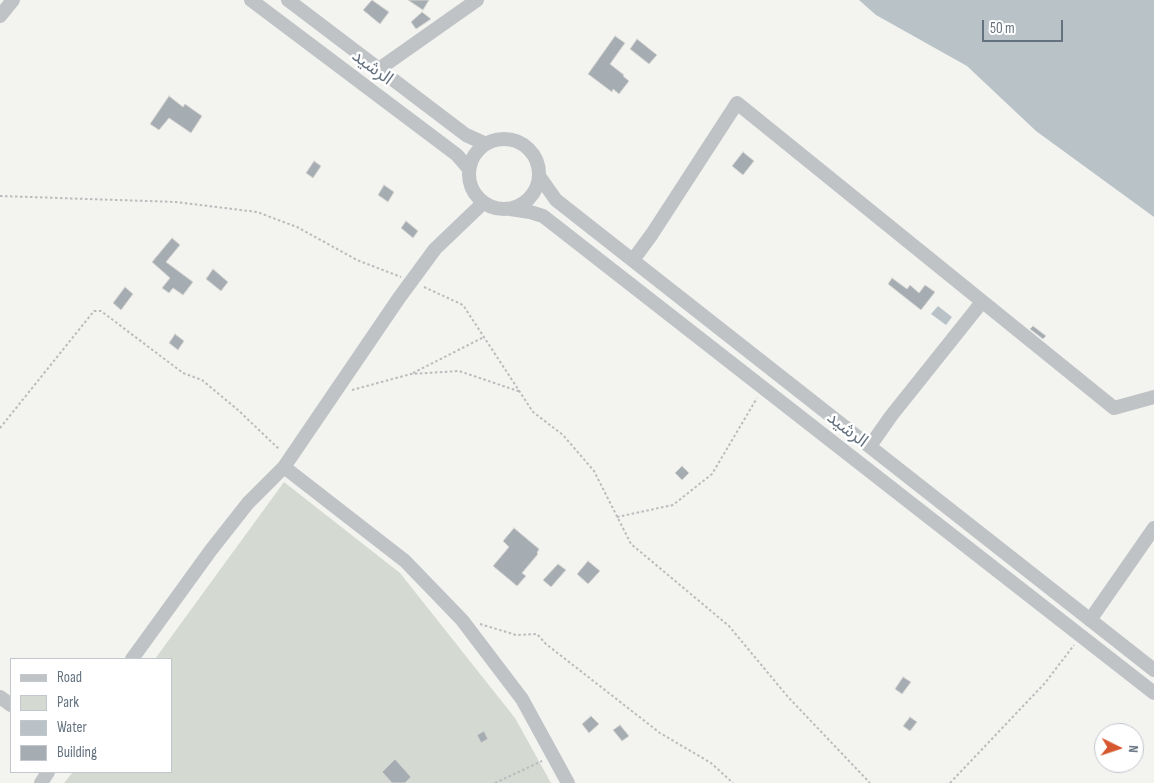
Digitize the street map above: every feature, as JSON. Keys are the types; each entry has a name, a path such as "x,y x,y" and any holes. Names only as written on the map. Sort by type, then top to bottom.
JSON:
{"street":[{"path":"0,16 12,0"},
{"name":"الرشيد","path":"251,0 457,155 469,169"},
{"path":"379,68 476,0"},
{"name":"الرشيد","path":"294,2 466,135 486,144"},
{"path":"632,260 652,234 737,103 1114,408 1154,397"},
{"path":"506,139 518,142 528,148 535,158 539,176 535,190 528,200 519,206 510,209 497,209 482,204 471,188 468,177 474,154 486,144 494,140 506,139"},
{"name":"الرشيد","path":"539,176 556,200 1154,670"},
{"path":"133,658 211,550 248,503 287,463 435,249 482,204"},
{"name":"الرشيد","path":"510,209 543,216 1154,693"},
{"path":"870,446 891,416 982,302"},
{"path":"287,463 405,561 462,620 522,699 568,783"},
{"path":"1090,620 1154,528"},
{"path":"0,696 10,704"}],"path":[{"path":"0,196 176,202 257,212 297,227 357,260 412,281 463,305 533,412 563,435 594,471 631,544 729,626 788,697 870,783"},
{"path":"0,428 94,312 101,310 183,373 202,380 238,410 287,463"},
{"path":"411,374 484,337"},
{"path":"333,395 411,374 459,371 521,392"},
{"path":"617,517 673,504 712,474 763,388"},
{"path":"462,620 486,625 516,635 537,634 546,644 660,733 711,764 733,783"},
{"path":"950,783 1045,683 1080,635"},
{"path":"495,783 553,756"}],"green space":[{"path":"284,482 400,573 515,718 551,783 64,783 72,773 172,773 172,658 156,658"}],"water":[{"path":"859,0 1154,0 1154,217 1036,131 967,66 876,15"},
{"path":"938,306 952,317 946,325 931,314"}],"building":[{"path":"372,0 389,12 380,24 363,10"},
{"path":"408,0 429,0 423,10"},
{"path":"422,12 431,19 416,29 411,22"},
{"path":"615,36 625,43 610,64 629,81 619,94 613,89 612,92 588,74"},
{"path":"637,39 657,55 649,64 630,49"},
{"path":"169,96 183,107 185,104 202,116 191,133 169,118 159,130 150,124"},
{"path":"743,152 754,161 743,175 732,166"},
{"path":"314,161 321,166 313,178 306,173"},
{"path":"384,185 394,192 388,202 378,195"},
{"path":"406,221 418,231 413,238 401,228"},
{"path":"172,238 180,245 166,262 193,282 183,295 173,288 169,293 162,288 170,278 152,262"},
{"path":"213,269 228,282 221,291 206,279"},
{"path":"892,278 907,289 910,285 919,293 925,285 935,292 921,310 888,284"},
{"path":"125,287 133,294 121,310 113,303"},
{"path":"1033,326 1046,336 1043,339 1030,329"},
{"path":"175,334 184,341 178,350 169,343"},
{"path":"682,466 689,473 682,480 675,473"},
{"path":"514,528 539,549 538,554 522,573 526,576 517,586 493,566 509,547 503,541"},
{"path":"588,561 600,571 588,584 577,574"},
{"path":"558,564 566,570 551,587 543,580"},
{"path":"903,677 911,682 902,694 895,689"},
{"path":"591,716 599,724 589,733 582,724"},
{"path":"910,717 917,722 910,731 903,726"},
{"path":"620,725 629,736 622,741 613,730"},
{"path":"484,731 488,739 481,743 477,735"},
{"path":"395,759 411,777 405,783 392,783 382,772"}]}
